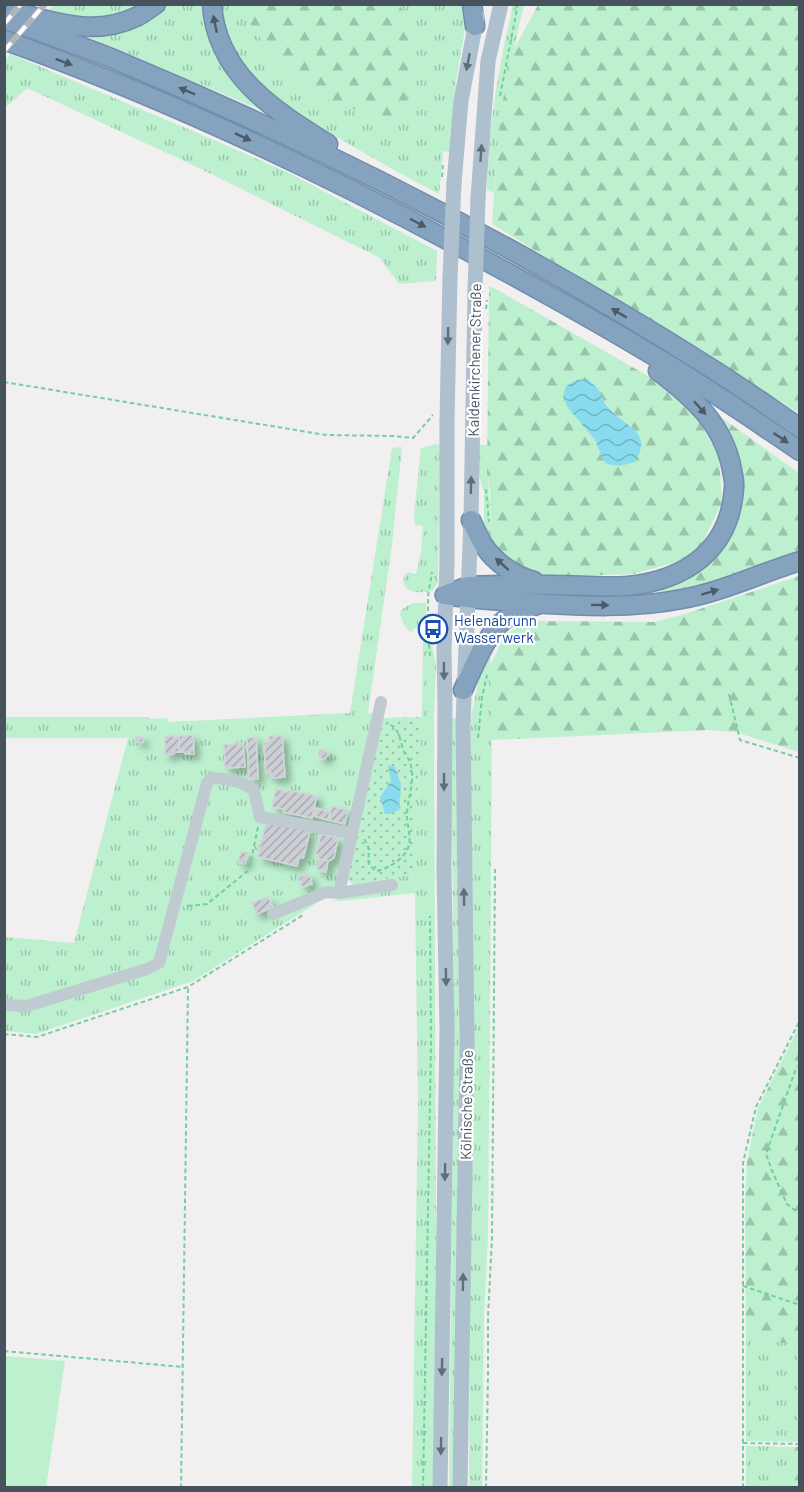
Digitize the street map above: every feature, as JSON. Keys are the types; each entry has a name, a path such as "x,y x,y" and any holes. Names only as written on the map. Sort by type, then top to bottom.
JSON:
{"highway":[{"path":"4,9 73,27 106,26 136,17 156,4"},
{"path":"212,4 217,33 230,62 241,78 272,107 305,130 430,206 620,313 718,373 800,428"},
{"path":"472,4 475,26"},
{"path":"4,19 109,58 201,97 317,150 430,206"},
{"path":"4,40 145,94 293,160 398,213 610,330 700,384 800,451"},
{"path":"436,595 550,585 626,586 654,582 680,573 702,559 718,540 731,510 734,486 729,456 718,430 699,406 675,384 552,297"},
{"path":"471,520 484,546 496,560 510,571 526,579 550,585"},
{"path":"467,592 548,604 641,604 683,599 711,592 800,561"},
{"path":"463,690 483,646 499,625 507,618 534,606 548,604"}],"main road":[{"name":"Kaldenkirchener Straße","path":"445,706 436,595 447,564 447,420 454,183 461,101 480,4"},
{"name":"Kaldenkirchener Straße","path":"463,721 471,520 478,198 488,61 501,4"},
{"name":"Kölnische Straße","path":"440,1488 447,1028 444,873 445,706"},
{"name":"Kölnische Straße","path":"460,1488 467,1043 463,721"}],"lane":[{"path":"339,893 381,702"},
{"path":"4,1005 27,1006 147,969 159,963 207,783 212,778 234,780 254,790 260,817 351,833"},
{"path":"273,914 326,892 339,893 392,885"}],"path":[{"path":"500,96 518,4"},
{"path":"4,382 326,435 413,438 435,413"},
{"path":"486,488 489,528"},
{"path":"430,665 428,635 436,595"},
{"path":"478,738 486,676"},
{"path":"729,694 740,740 800,758"},
{"path":"351,833 359,834 368,843 370,854 368,863 370,868 376,872 390,867 403,856 409,844 407,816 412,786 411,767 397,729 378,720"},
{"path":"173,908 207,904 249,870 260,817"},
{"path":"486,1488 488,1317 492,1237 495,869"},
{"path":"423,1488 431,1044 430,908"},
{"path":"4,1034 37,1037 188,987 309,912"},
{"path":"181,1488 188,987"},
{"path":"743,1488 743,1163 756,1107 800,1020"},
{"path":"800,1064 795,1071 766,1154 772,1173 787,1204 800,1214"},
{"path":"742,1286 800,1305"},
{"path":"4,1351 183,1367"},
{"path":"743,1443 800,1444"}],"green space":[{"path":"53,5 141,5 113,17 87,20 45,14"},
{"path":"166,5 208,5 208,16 273,115 84,35 149,17"},
{"path":"222,5 256,5 247,17 274,58 321,97 408,22 400,5 466,5 466,24 456,80 449,152 443,151 439,194 322,128 264,86 235,50 226,29"},
{"path":"256,5 400,5 408,22 411,79 405,109 386,121 321,97 274,58 246,17"},
{"path":"513,5 524,5 504,98 494,193 487,190 492,120"},
{"path":"538,5 799,5 799,413 492,224 498,137 504,94 514,49"},
{"path":"10,54 289,173 437,251 436,281 399,284 380,258 199,168 27,88 5,108 5,60"},
{"path":"489,286 648,376 696,416 719,456 722,502 701,546 681,561 633,574 566,576 533,573 513,566 484,538 491,534 490,491 487,473","holes":["598,390 608,407 632,426 602,458 595,440 568,408"]},
{"path":"715,413 799,473 799,555 709,585 649,596 702,572 727,536 737,509"},
{"path":"440,445 438,583 432,591 419,592 406,588 403,582 407,572 416,574 421,552 423,526 415,525 414,514 421,448"},
{"path":"479,445 487,445 491,535 484,538 484,493 478,471"},
{"path":"402,447 392,544 368,713 376,714 336,886 328,896 193,981 36,1034 5,1031 4,937 74,943 128,738 5,738 5,717 150,717 150,719 167,718 168,722 350,713 392,448"},
{"path":"799,576 799,752 735,732 710,730 492,740 490,666 505,635 519,626 534,621 654,622"},
{"path":"412,603 426,603 426,636 430,636 436,665 434,717 436,1245 433,1487 412,1487 418,1104 415,893 332,902 357,887 353,885 414,874 422,717 423,637 419,626 410,632 400,615 401,610"},
{"path":"490,645 492,714 488,1237 484,1317 482,1487 469,1488 471,718 481,672"},
{"path":"422,717 414,874 353,885 345,876 381,718"},
{"path":"451,718 458,719 459,1059 454,1487 449,1488 454,1002"},
{"path":"799,1027 800,1347 746,1334 745,1205 747,1161 758,1108"},
{"path":"746,1334 799,1347 799,1442 746,1441"},
{"path":"4,1356 65,1361 46,1487 5,1487"},
{"path":"746,1446 790,1447 790,1487 746,1487"},
{"path":"790,1447 799,1447 799,1487 790,1487"}],"water":[{"path":"587,379 598,389 613,413 639,435 640,451 635,462 620,466 607,464 595,440 568,408 563,397 566,386 576,380"},
{"path":"388,765 395,767 401,784 399,810 385,814 380,797 391,781"}],"building":[{"path":"193,735 194,754 179,752 179,736"},
{"path":"165,736 179,736 179,752 165,755"},
{"path":"269,736 282,736 285,777 271,778 271,773 266,773 264,742 269,742"},
{"path":"135,737 143,737 143,742 136,742"},
{"path":"256,737 258,779 249,779 247,738"},
{"path":"236,741 238,744 243,743 245,767 225,768 224,745 236,744"},
{"path":"323,750 327,754 323,758 319,754"},
{"path":"276,789 317,796 312,818 283,812 284,809 272,807"},
{"path":"332,806 348,810 345,824 328,820"},
{"path":"316,808 330,812 328,820 314,816"},
{"path":"266,821 310,830 304,856 299,857 297,866 258,857"},
{"path":"321,834 338,838 334,858 327,862 320,860 316,854"},
{"path":"241,852 248,853 245,864 238,863"},
{"path":"319,859 328,861 326,872 317,869"},
{"path":"309,874 312,884 302,887 299,877"},
{"path":"268,897 273,907 257,914 252,903"}],"railway":[{"path":"4,24 21,4"},
{"path":"4,51 45,4"}],"place":[{"name":"Helenabrunn Wasserwerk","path":"433,629"}]}
